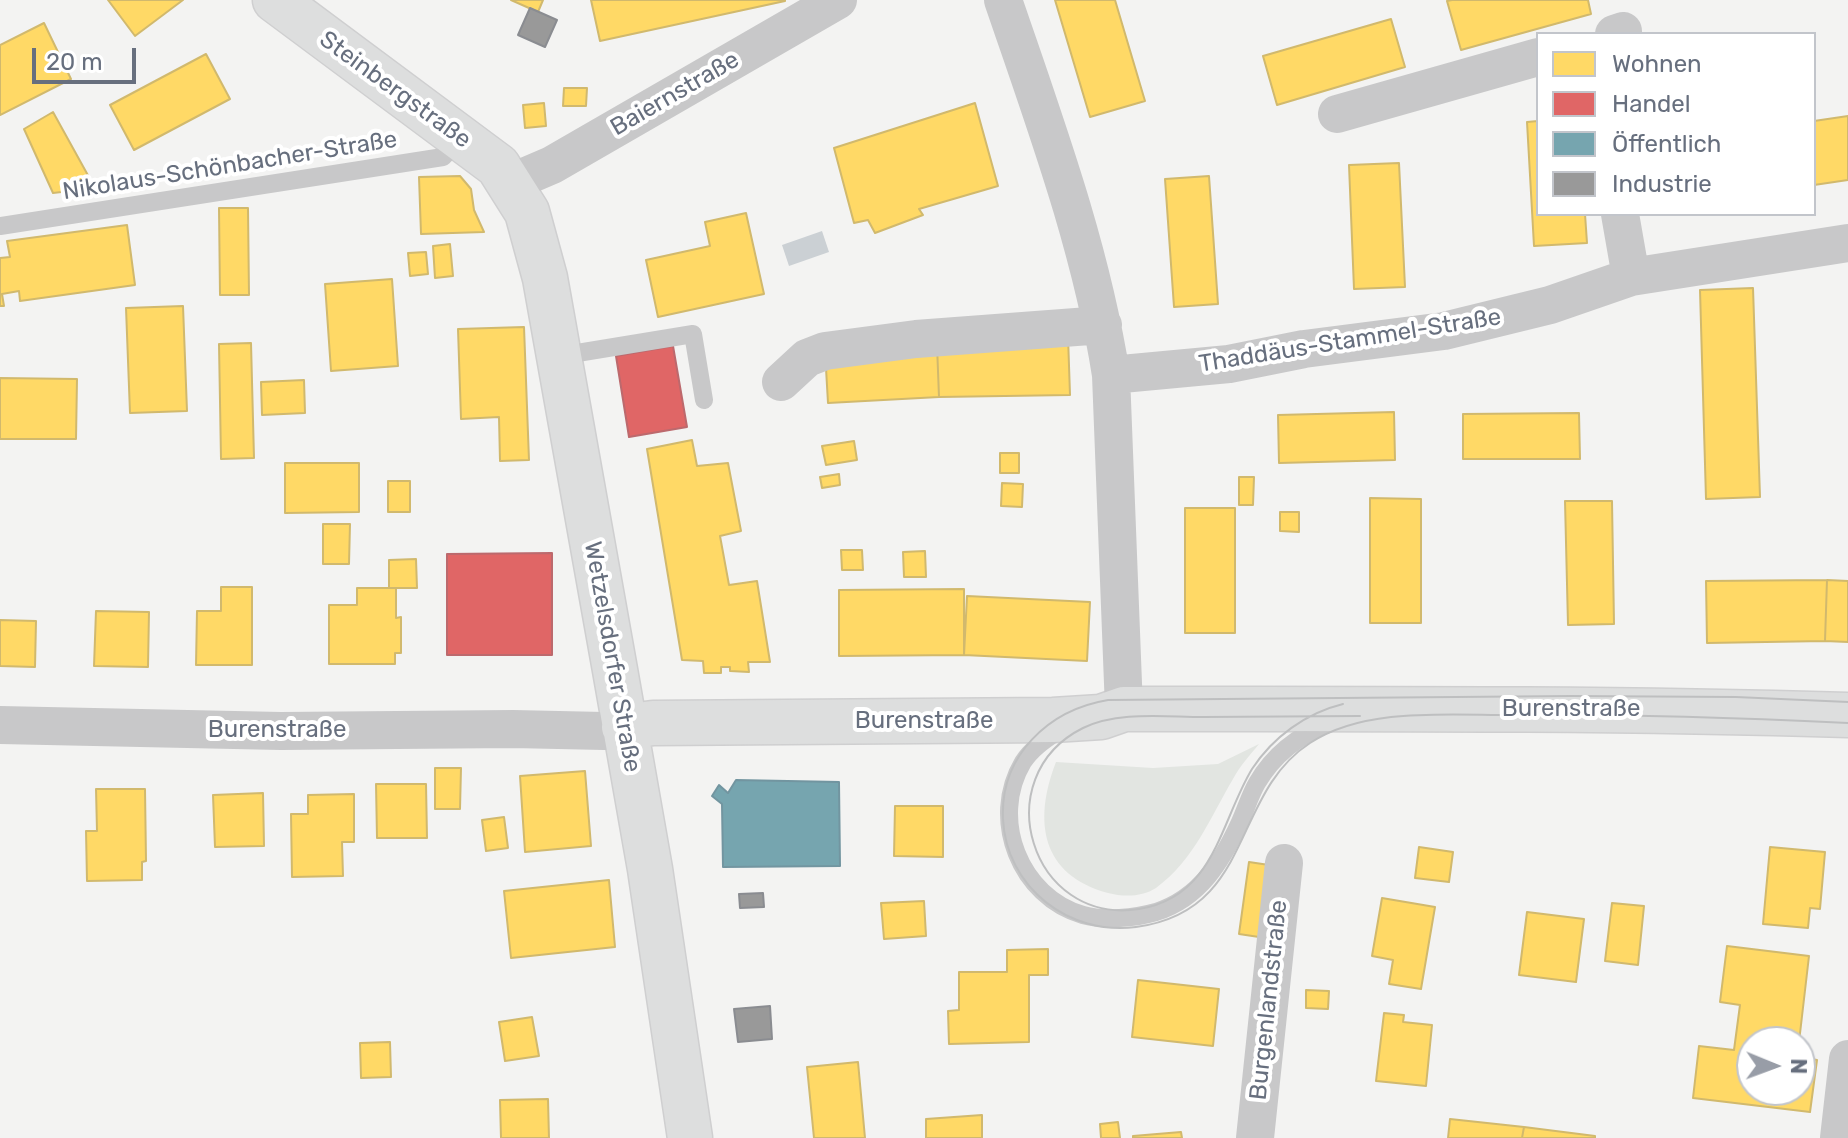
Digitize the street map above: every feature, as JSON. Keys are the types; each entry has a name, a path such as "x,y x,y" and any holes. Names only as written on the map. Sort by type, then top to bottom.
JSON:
{"main road":[{"name":"Steinbergstraße","path":"275,0 498,166 510,183"},
{"name":"Wetzelsdorfer Straße","path":"510,183 527,212 534,234 559,356 650,869 690,1138"},
{"name":"Burenstraße","path":"624,727 653,723 1101,717 1124,709 1615,708 1848,715"}],"street":[{"name":"Baiernstraße","path":"510,183 552,165 838,0"},
{"path":"1003,0 1059,161 1103,325 1111,375 1124,709"},
{"path":"1337,114 1536,58"},
{"path":"1620,216 1631,277"},
{"name":"Thaddäus-Stammel-Straße","path":"1111,375 1229,364 1304,349 1444,331 1550,305 1631,277 1848,243"},
{"path":"781,382 807,358 825,351 916,339 1103,325"},
{"name":"Burenstraße","path":"0,725 281,731 604,731 624,727"},
{"name":"Burgenlandstraße","path":"1255,1138 1284,863"},
{"path":"1839,1138 1848,1059"}],"lane":[{"name":"Nikolaus-Schönbacher-Straße","path":"0,226 443,157 461,138"},
{"path":"559,356 693,334 704,400"},
{"path":"1077,717 1040,743 1023,763 1010,803 1014,853 1022,868 1054,900 1085,916 1116,918 1153,913 1176,904 1199,887 1219,865 1256,784 1279,754 1306,732 1363,710"}],"shaded area":[{"path":"822,231 829,252 789,266 782,245"},
{"path":"1259,744 1236,774 1181,865 1156,888 1133,895 1108,893 1086,885 1068,873 1056,859 1048,843 1045,805 1056,762 1153,768 1218,764"}],"building: Wohnen":[{"path":"108,0 183,0 135,36"},
{"path":"511,0 543,0 538,12"},
{"path":"591,0 785,0 785,1 600,41"},
{"path":"1055,0 1115,0 1145,101 1090,117"},
{"path":"1588,0 1591,14 1461,50 1447,1"},
{"path":"1391,19 1405,67 1277,105 1263,56"},
{"path":"44,23 71,79 0,115 0,45"},
{"path":"206,54 230,99 134,150 110,105"},
{"path":"564,88 587,88 586,106 563,106"},
{"path":"544,103 546,126 525,128 523,105"},
{"path":"975,103 998,186 919,209 923,215 875,233 868,220 854,223 834,148"},
{"path":"53,112 95,188 53,193 24,129"},
{"path":"1848,116 1848,180 1816,185 1816,121"},
{"path":"1536,121 1536,216 1585,216 1587,243 1534,246 1527,122"},
{"path":"1399,163 1405,287 1354,289 1349,165"},
{"path":"460,176 471,189 474,210 484,232 421,234 419,177"},
{"path":"1209,176 1218,304 1174,307 1165,179"},
{"path":"219,208 248,208 249,295 220,295"},
{"path":"746,213 764,294 658,317 646,260 710,246 705,222"},
{"path":"127,225 135,285 20,301 19,291 2,294 4,306 0,306 0,258 10,257 7,241"},
{"path":"450,244 453,276 435,278 433,246"},
{"path":"426,252 428,274 410,276 408,253"},
{"path":"392,279 398,366 331,371 325,284"},
{"path":"1753,288 1760,497 1706,499 1700,290"},
{"path":"183,306 187,411 130,413 126,308"},
{"path":"524,327 529,460 500,461 499,417 461,419 458,329"},
{"path":"1068,336 1070,395 939,397 937,345"},
{"path":"251,343 254,458 221,459 219,344"},
{"path":"937,345 939,397 828,403 825,351"},
{"path":"0,378 77,379 76,439 0,439"},
{"path":"304,380 305,413 262,415 261,382"},
{"path":"1394,412 1395,460 1279,463 1278,415"},
{"path":"1579,413 1580,459 1463,459 1463,414"},
{"path":"692,440 697,466 728,463 741,531 720,536 729,585 757,581 770,662 748,662 749,672 721,667 721,673 704,673 703,661 682,660 647,449"},
{"path":"854,441 857,460 826,465 822,446"},
{"path":"1000,453 1019,453 1019,473 1000,473"},
{"path":"285,463 359,463 359,512 285,513"},
{"path":"839,474 840,485 822,488 820,477"},
{"path":"1239,477 1254,477 1253,505 1239,505"},
{"path":"388,481 410,481 410,512 388,512"},
{"path":"1002,483 1023,484 1022,507 1001,506"},
{"path":"1370,498 1421,499 1421,623 1370,623"},
{"path":"1565,501 1612,501 1614,624 1568,625"},
{"path":"1185,508 1235,508 1235,633 1185,633"},
{"path":"1280,512 1299,512 1299,532 1280,531"},
{"path":"323,524 350,524 349,564 323,564"},
{"path":"841,550 862,550 863,570 842,570"},
{"path":"925,551 926,577 904,577 903,552"},
{"path":"416,559 417,588 389,588 389,560"},
{"path":"1827,580 1848,581 1848,642 1825,641"},
{"path":"1827,580 1825,641 1707,643 1706,581"},
{"path":"221,587 252,587 252,665 196,665 197,611 221,611"},
{"path":"357,588 396,588 396,618 401,617 401,653 395,653 395,664 329,664 329,605 357,605"},
{"path":"964,589 964,655 839,656 839,590"},
{"path":"967,596 1090,602 1087,661 964,655"},
{"path":"96,611 149,612 148,667 94,666"},
{"path":"0,620 36,621 35,667 0,666"},
{"path":"435,768 461,768 460,809 435,809"},
{"path":"585,771 591,846 525,852 520,776"},
{"path":"376,784 426,784 427,838 377,838"},
{"path":"96,789 145,789 146,861 142,862 142,880 87,881 86,831 97,831"},
{"path":"263,793 264,846 215,847 213,795"},
{"path":"354,794 354,842 342,842 343,876 292,877 291,814 308,814 308,795"},
{"path":"895,806 943,806 943,857 894,856"},
{"path":"504,817 508,848 486,851 482,820"},
{"path":"1419,847 1453,852 1449,882 1415,878"},
{"path":"1770,847 1825,852 1820,909 1810,908 1808,928 1763,924"},
{"path":"1249,862 1269,865 1259,937 1239,934"},
{"path":"609,880 615,947 511,958 504,891"},
{"path":"1382,898 1435,907 1421,989 1389,984 1393,960 1372,956"},
{"path":"924,901 926,936 884,939 881,903"},
{"path":"1612,903 1644,906 1638,965 1605,961"},
{"path":"1527,912 1584,919 1576,982 1519,975"},
{"path":"1727,946 1809,956 1801,1026 1737,1026 1740,1005 1720,1002"},
{"path":"1048,949 1048,975 1029,975 1029,1042 949,1044 948,1011 959,1010 959,972 1007,972 1007,950"},
{"path":"1138,980 1219,989 1213,1046 1132,1037"},
{"path":"1306,990 1329,991 1328,1009 1306,1008"},
{"path":"1384,1013 1404,1015 1403,1022 1432,1025 1426,1086 1376,1081"},
{"path":"532,1017 539,1056 505,1061 499,1022"},
{"path":"1736,1035 1736,1103 1693,1098 1699,1046 1734,1050"},
{"path":"390,1042 391,1077 361,1078 360,1043"},
{"path":"858,1062 865,1138 814,1138 807,1067"},
{"path":"548,1099 549,1138 501,1138 500,1100"},
{"path":"1760,1106 1811,1106 1810,1112"},
{"path":"982,1115 982,1138 926,1138 926,1119"},
{"path":"1450,1119 1524,1127 1522,1138 1448,1138"},
{"path":"1118,1122 1120,1138 1101,1138 1100,1124"},
{"path":"1524,1127 1595,1136 1595,1138 1522,1138"},
{"path":"1181,1132 1182,1138 1133,1138 1133,1136"}],"building: Handel":[{"path":"673,346 687,427 629,437 616,356"},
{"path":"552,553 552,655 447,655 447,554"}],"building: Öffentlich":[{"path":"736,780 839,782 840,866 723,867 722,804 712,796 719,785 728,793"}],"building: Industrie":[{"path":"530,8 557,20 545,47 518,35"},
{"path":"763,893 764,907 740,908 739,894"},
{"path":"770,1006 772,1039 738,1042 734,1009"}],"tram line":[{"path":"1848,702 1736,697 1571,696 1108,700 1066,714 1032,740 1019,756 1010,775 1004,796 1003,819 1007,844 1016,866 1046,902 1065,915 1087,923 1111,928 1136,927 1174,917 1202,899 1222,875 1266,791 1284,765 1310,743 1358,723 1441,714 1644,716 1848,723"},
{"path":"1343,704 1316,713 1303,720 1260,757 1200,873 1184,890 1164,902 1139,909 1102,908 1071,895 1048,872 1034,843 1029,811 1035,779 1053,751 1083,728 1111,719 1142,716 1203,717 1262,717 1301,716 1321,716 1360,716"}]}
